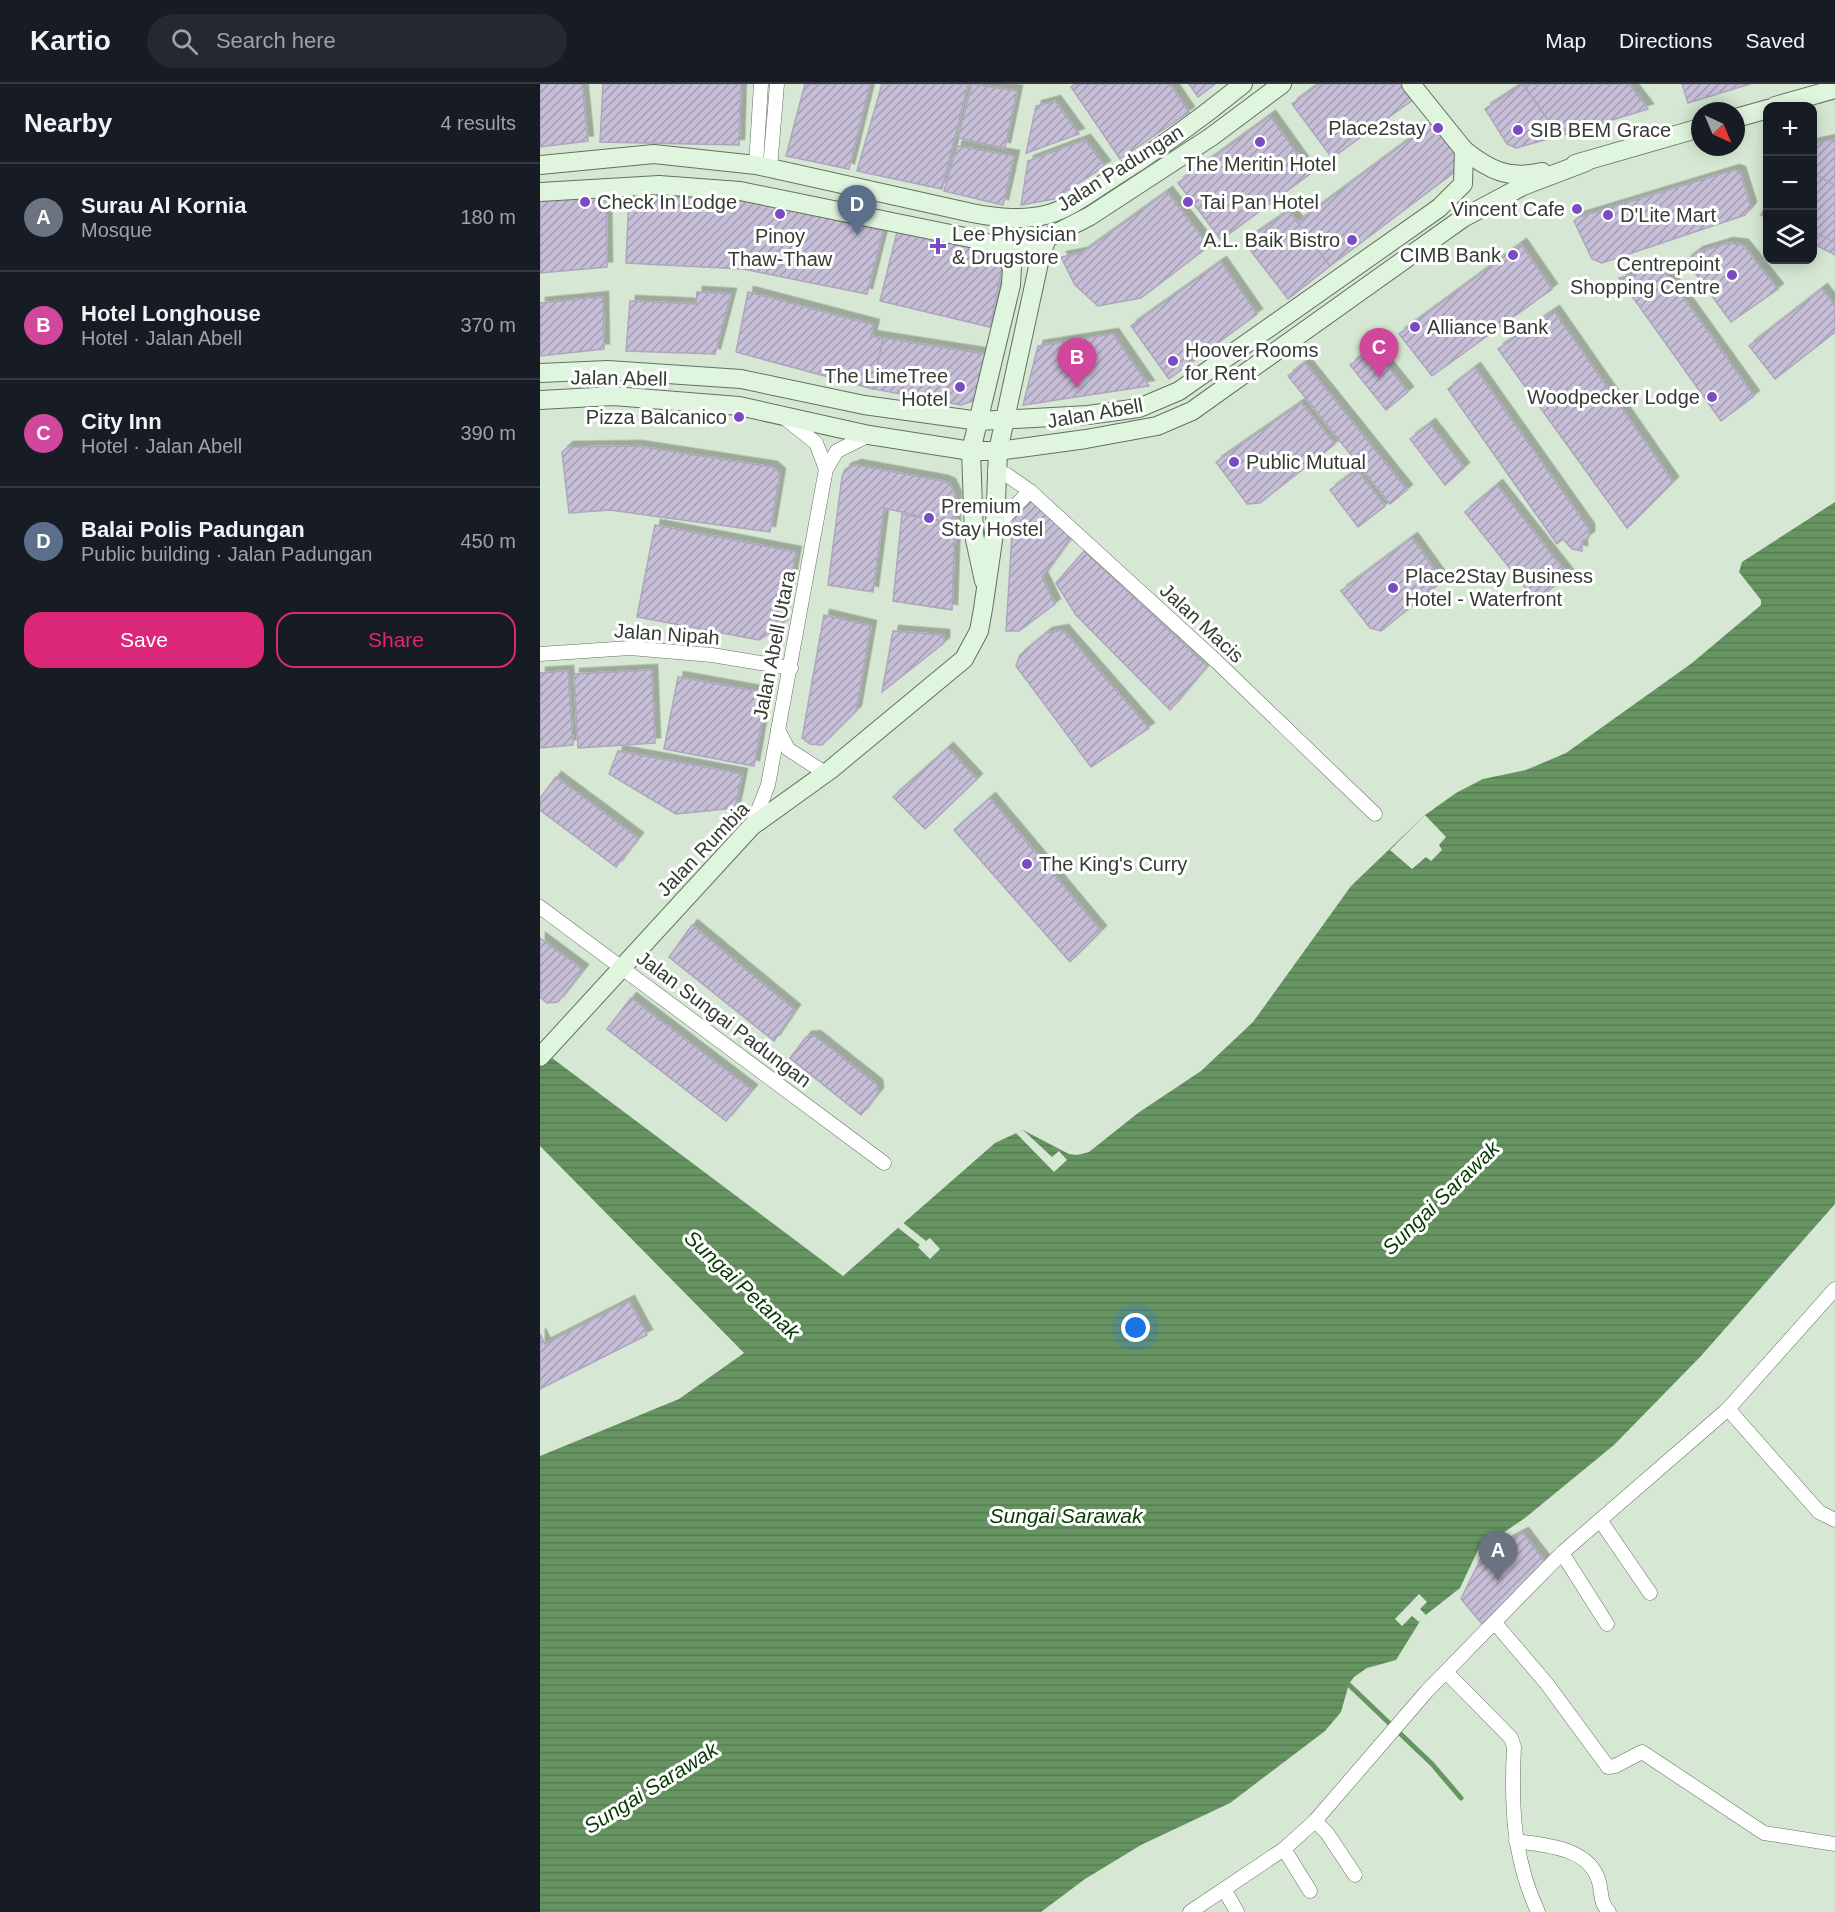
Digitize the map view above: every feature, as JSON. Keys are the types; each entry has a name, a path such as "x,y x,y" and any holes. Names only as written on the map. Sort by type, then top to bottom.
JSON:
{"main road":[{"name":"Jalan Padungan","path":"540,165 654,154 763,167 1005,219 1050,214 1130,167 1198,121 1243,84"},
{"name":"Jalan Padungan","path":"540,192 659,185 740,191 975,239 1001,248 1032,244 1090,216 1192,150 1282,84"},
{"name":"Jalan Abell","path":"1411,84 1464,150 1488,168 1513,174 1537,173 1586,162 1691,131"},
{"path":"1789,102 1835,89"},
{"path":"1745,115 1763,110"},
{"name":"Jalan Abell","path":"540,373 608,370 741,379 864,405 979,422 1088,415 1139,408 1179,391 1438,208 1462,184 1464,150"},
{"name":"Jalan Abell","path":"540,400 613,396 739,406 869,435 971,451 998,452 1141,429 1192,411 1463,218 1523,186 1586,162"},
{"path":"986,592 995,527 995,471 998,452 1040,258 1047,238"},
{"path":"986,592 974,535 971,451 1011,285 1012,267 1001,248"},
{"name":"Jalan Rumbia","path":"545,1052 752,826 825,773 964,659 979,631 986,592"}],"street":[{"path":"761,84 763,167"},
{"path":"763,167 777,84"},
{"path":"779,414 816,443 826,469"},
{"path":"826,469 837,451 851,441 869,435"},
{"name":"Jalan Abell Utara","path":"752,826 768,785 826,469"},
{"name":"Jalan Macis","path":"995,471 1007,475 1030,491 1216,661 1375,814"},
{"path":"995,527 1030,491"},
{"name":"Jalan Nipah","path":"540,654 630,648 712,655 791,668"},
{"path":"777,728 781,741 788,749 825,773"},
{"name":"Jalan Sungai Padungan","path":"540,907 623,966 884,1163"},
{"path":"1190,1912 1284,1849 1315,1821 1416,1705 1562,1553 1728,1409 1835,1289"},
{"path":"1728,1409 1819,1512 1835,1520"},
{"path":"1600,1520 1650,1593"},
{"path":"1562,1553 1607,1624"},
{"path":"1495,1623 1547,1684 1608,1767 1616,1766 1642,1752 1764,1833 1835,1844"},
{"path":"1447,1673 1510,1738 1514,1747 1516,1841 1522,1874 1538,1912"},
{"path":"1315,1821 1327,1833 1355,1875"},
{"path":"1516,1841 1564,1849 1580,1857 1599,1879 1602,1905 1609,1912"},
{"path":"1284,1849 1310,1891"},
{"path":"1224,1889 1238,1912"}],"water":[{"name":"Sungai Sarawak","path":"1835,502 1835,1204 1701,1356 1614,1445 1525,1518 1478,1550 1460,1588 1422,1618 1396,1660 1367,1668 1354,1677 1349,1684 1341,1712 1325,1731 1230,1803 1141,1845 1085,1879 1041,1912 540,1912 540,1456 679,1399 744,1353 540,1146 540,1049 843,1276 995,1143 1023,1130 1069,1154 1089,1152 1138,1113 1201,1071 1253,1022 1351,886 1425,815 1456,793 1483,779 1526,770 1566,753 1692,663 1761,605 1761,600 1739,572 1742,562"}],"pier":[{"path":"1425,815 1446,837 1439,845 1442,850 1431,861 1426,857 1412,869 1390,850"},
{"path":"1023,1130 1052,1157 1059,1151 1067,1160 1054,1172 1016,1133"},
{"path":"902,1222 926,1241 930,1238 940,1249 930,1259 918,1247 920,1245 897,1227"},
{"path":"1419,1594 1427,1602 1420,1609 1426,1615 1419,1622 1412,1616 1402,1626 1395,1619"}],"building":[{"path":"540,84 582,84 588,141 540,147"},
{"path":"603,84 741,84 739,145 600,142"},
{"path":"805,84 870,84 849,169 786,156"},
{"path":"882,84 968,84 942,189 857,171"},
{"path":"972,84 1017,91 1005,148 958,138"},
{"path":"1075,84 1170,84 1189,112 1120,159 1071,87"},
{"path":"1189,84 1215,84 1198,97"},
{"path":"1319,84 1402,84 1414,99 1332,158 1292,104"},
{"path":"1523,84 1629,84 1648,109 1559,136"},
{"path":"1523,84 1559,136 1516,148 1507,144 1485,109"},
{"path":"1682,84 1750,84 1691,102 1688,103"},
{"path":"1055,101 1079,134 1026,153 1036,106"},
{"path":"1270,116 1311,173 1221,240 1178,183"},
{"path":"1434,121 1460,155 1460,168 1330,266 1297,223"},
{"path":"1835,139 1835,255 1817,246 1817,143"},
{"path":"1085,140 1105,166 1054,199 1021,205 1028,161"},
{"path":"957,146 1014,156 1003,205 944,191"},
{"path":"1734,170 1740,172 1751,207 1745,215 1602,263 1592,259 1574,221 1579,217"},
{"path":"1817,176 1835,185 1835,243 1817,233"},
{"path":"1167,192 1209,246 1141,298 1098,306 1075,285 1061,257 1082,253"},
{"path":"629,194 758,202 883,231 867,294 743,269 626,263"},
{"path":"606,196 607,267 540,273 540,200"},
{"path":"1289,211 1330,266 1288,299 1244,242"},
{"path":"898,228 998,254 1003,263 990,327 880,301"},
{"name":"Centrepoint Shopping Centre","path":"1728,243 1743,245 1778,289 1731,322 1686,261 1698,252"},
{"path":"1521,244 1552,289 1432,376 1399,334"},
{"path":"1221,262 1257,314 1169,379 1131,326"},
{"path":"1662,268 1754,396 1721,421 1619,278"},
{"path":"1822,289 1835,306 1835,332 1775,379 1749,346"},
{"path":"697,292 731,294 715,354 626,351 630,301 696,304"},
{"path":"748,292 874,325 871,336 883,338 873,389 736,352"},
{"path":"603,297 604,349 540,356 540,303"},
{"path":"1554,311 1673,482 1627,528 1498,349"},
{"path":"1113,334 1149,386 1023,405 1038,346"},
{"path":"883,338 985,354 980,392 973,401 961,405 873,389"},
{"path":"1373,348 1408,392 1386,410 1350,365"},
{"path":"1305,363 1407,490 1390,504 1288,376"},
{"path":"1475,368 1589,529 1589,537 1582,541 1582,551 1572,549 1563,539 1557,544 1448,389"},
{"path":"1301,403 1335,444 1260,503 1247,504 1216,462"},
{"path":"1430,424 1464,468 1445,485 1410,439"},
{"path":"637,446 772,467 780,474 770,532 610,510 569,513 562,452 568,447"},
{"path":"856,465 943,481 950,484 956,497 955,524 884,508 873,592 828,585 842,477 845,469"},
{"path":"1357,470 1385,506 1358,527 1330,490"},
{"path":"1497,485 1568,575 1536,601 1465,512"},
{"path":"1034,497 1073,534 1042,577 1055,604 1019,631 1006,631 1013,518"},
{"path":"902,514 955,524 952,610 893,601"},
{"path":"655,525 796,552 782,625 759,640 637,617"},
{"path":"1412,538 1443,581 1381,631 1370,628 1341,591"},
{"path":"1084,551 1207,666 1170,710 1076,615 1056,583"},
{"path":"824,615 871,626 856,711 822,745 810,744 802,738"},
{"path":"1063,630 1149,728 1091,767 1016,666 1020,655 1047,633"},
{"path":"893,631 944,635 944,643 882,692"},
{"path":"652,670 655,743 578,748 574,674"},
{"path":"568,671 573,745 540,748 540,673"},
{"path":"678,677 767,693 754,766 664,749"},
{"path":"948,748 977,779 925,829 893,797"},
{"path":"618,751 742,774 735,808 676,814 609,774"},
{"path":"556,777 638,838 616,867 540,810 540,798"},
{"path":"990,798 1101,931 1070,962 954,830"},
{"path":"692,925 795,1010 774,1041 669,957"},
{"path":"540,938 583,970 558,1002 547,1003 540,997"},
{"path":"631,998 752,1090 726,1121 607,1029"},
{"path":"815,1036 877,1085 878,1093 861,1115 790,1058 806,1037"},
{"path":"629,1301 647,1335 540,1389 540,1334 545,1344"},
{"path":"1523,1533 1546,1563 1482,1624 1461,1599 1483,1554"}],"waterway":[{"path":"1344,1680 1432,1764 1461,1798"}],"place":[{"name":"Place2stay","path":"1438,128"},
{"name":"SIB BEM Grace","path":"1518,130"},
{"name":"The Meritin Hotel","path":"1260,142"},
{"name":"Check In Lodge","path":"585,202"},
{"name":"Tai Pan Hotel","path":"1188,202"},
{"name":"Vincent Cafe","path":"1577,209"},
{"name":"Pinoy Thaw-Thaw","path":"780,214"},
{"name":"D'Lite Mart","path":"1608,215"},
{"name":"Balai Polis Padungan","path":"857,235"},
{"name":"A.L. Baik Bistro","path":"1352,240"},
{"name":"Lee Physician & Drugstore","path":"938,246"},
{"name":"CIMB Bank","path":"1513,255"},
{"name":"Centrepoint Shopping Centre","path":"1732,275"},
{"name":"Alliance Bank","path":"1415,327"},
{"name":"Hoover Rooms for Rent","path":"1173,361"},
{"name":"City Inn","path":"1379,378"},
{"name":"The LimeTree Hotel","path":"960,387"},
{"name":"Hotel Longhouse","path":"1077,388"},
{"name":"Woodpecker Lodge","path":"1712,397"},
{"name":"Pizza Balcanico","path":"739,417"},
{"name":"Public Mutual","path":"1234,462"},
{"name":"Premium Stay Hostel","path":"929,518"},
{"name":"Place2Stay Business Hotel - Waterfront","path":"1393,588"},
{"name":"The King's Curry","path":"1027,864"},
{"name":"Surau Al Kornia","path":"1498,1581"}],"water label":[{"name":"Sungai Petanak","path":"742,1285"}]}
